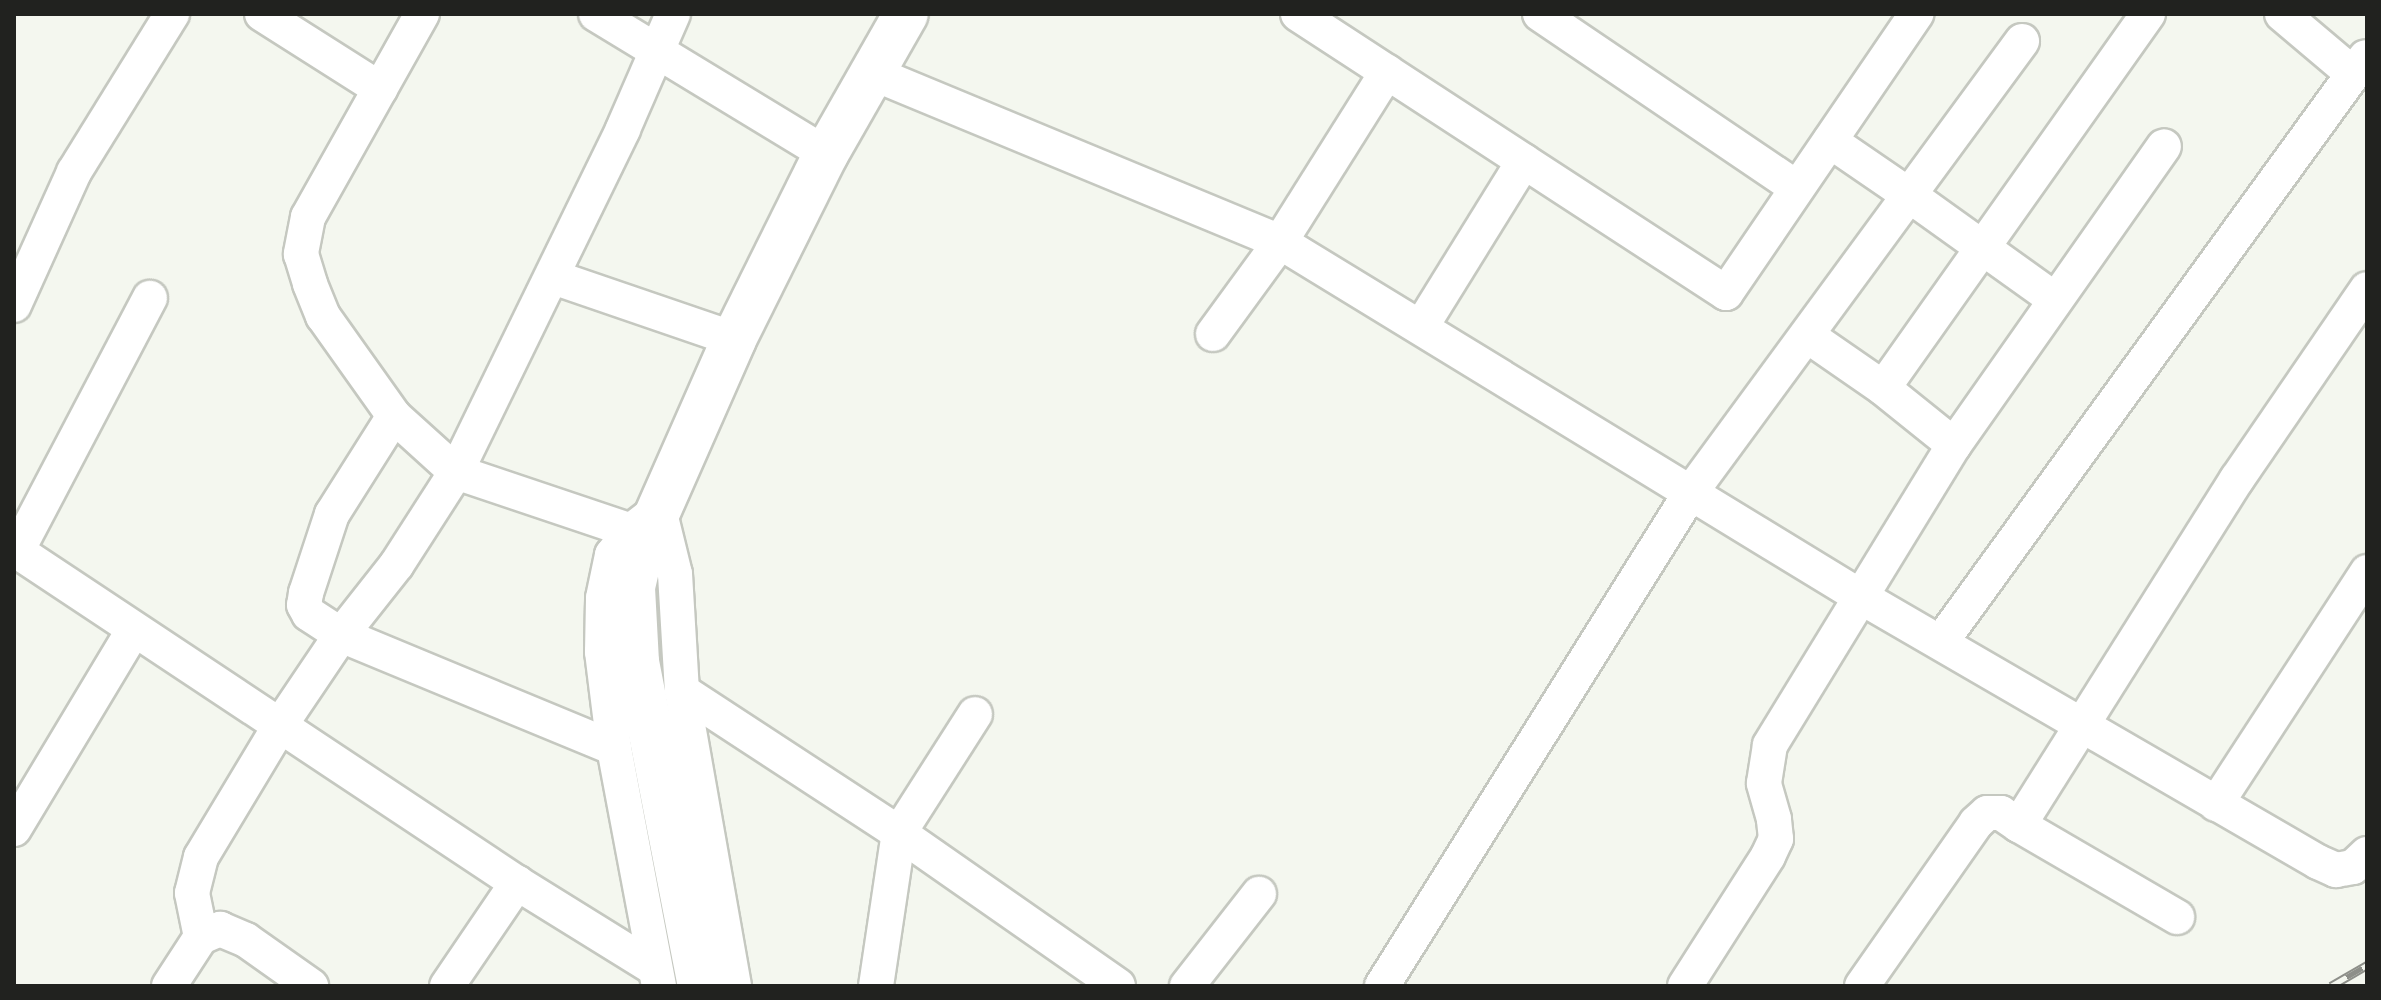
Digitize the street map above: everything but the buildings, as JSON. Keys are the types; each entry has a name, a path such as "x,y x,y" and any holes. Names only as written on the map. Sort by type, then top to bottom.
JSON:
{"street":[{"path":"14,305 74,172 172,14"},
{"path":"262,14 380,89"},
{"path":"422,14 308,217 301,254 323,316 394,416 456,472 645,520 675,574 682,691 734,986"},
{"path":"596,14 826,154"},
{"path":"201,937 192,893 201,857 281,724 341,635 397,564 456,472 553,277 673,14"},
{"path":"657,977 614,748 602,652 603,598 612,555 645,520 826,154 870,72 906,14"},
{"path":"1298,14 1726,293 1916,14"},
{"path":"1540,14 1797,188"},
{"path":"1883,388 2148,14"},
{"path":"1941,642 2360,65 2282,14"},
{"path":"1382,986 1691,492 2022,41"},
{"path":"870,72 1280,242 1861,597 2216,804 2336,870 2353,867 2367,854"},
{"path":"1213,334 1280,242 1387,72"},
{"path":"1830,141 2054,299"},
{"path":"1685,986 1776,839 1764,783 1770,745 1954,445 2164,146"},
{"path":"1421,327 1524,161"},
{"path":"553,277 734,339"},
{"path":"2019,825 2237,479 2367,289"},
{"path":"150,298 15,550 281,724 657,977"},
{"path":"1808,336 1883,388 1954,445"},
{"path":"394,416 350,480 332,514 306,593 304,605 309,614 341,635 614,748"},
{"path":"645,520 633,587 637,662 700,986"},
{"path":"2216,804 2367,572"},
{"path":"14,829 24,786 134,629"},
{"path":"682,691 899,833 1118,986"},
{"path":"876,986 899,833 975,714"},
{"path":"1862,986 1976,823 1987,813 2001,813 2177,917"},
{"path":"447,986 517,883"},
{"path":"1187,986 1259,894"},
{"path":"169,986 201,937 220,929 246,940 311,986"}],"railway":[{"path":"2331,986 2367,965"}]}
